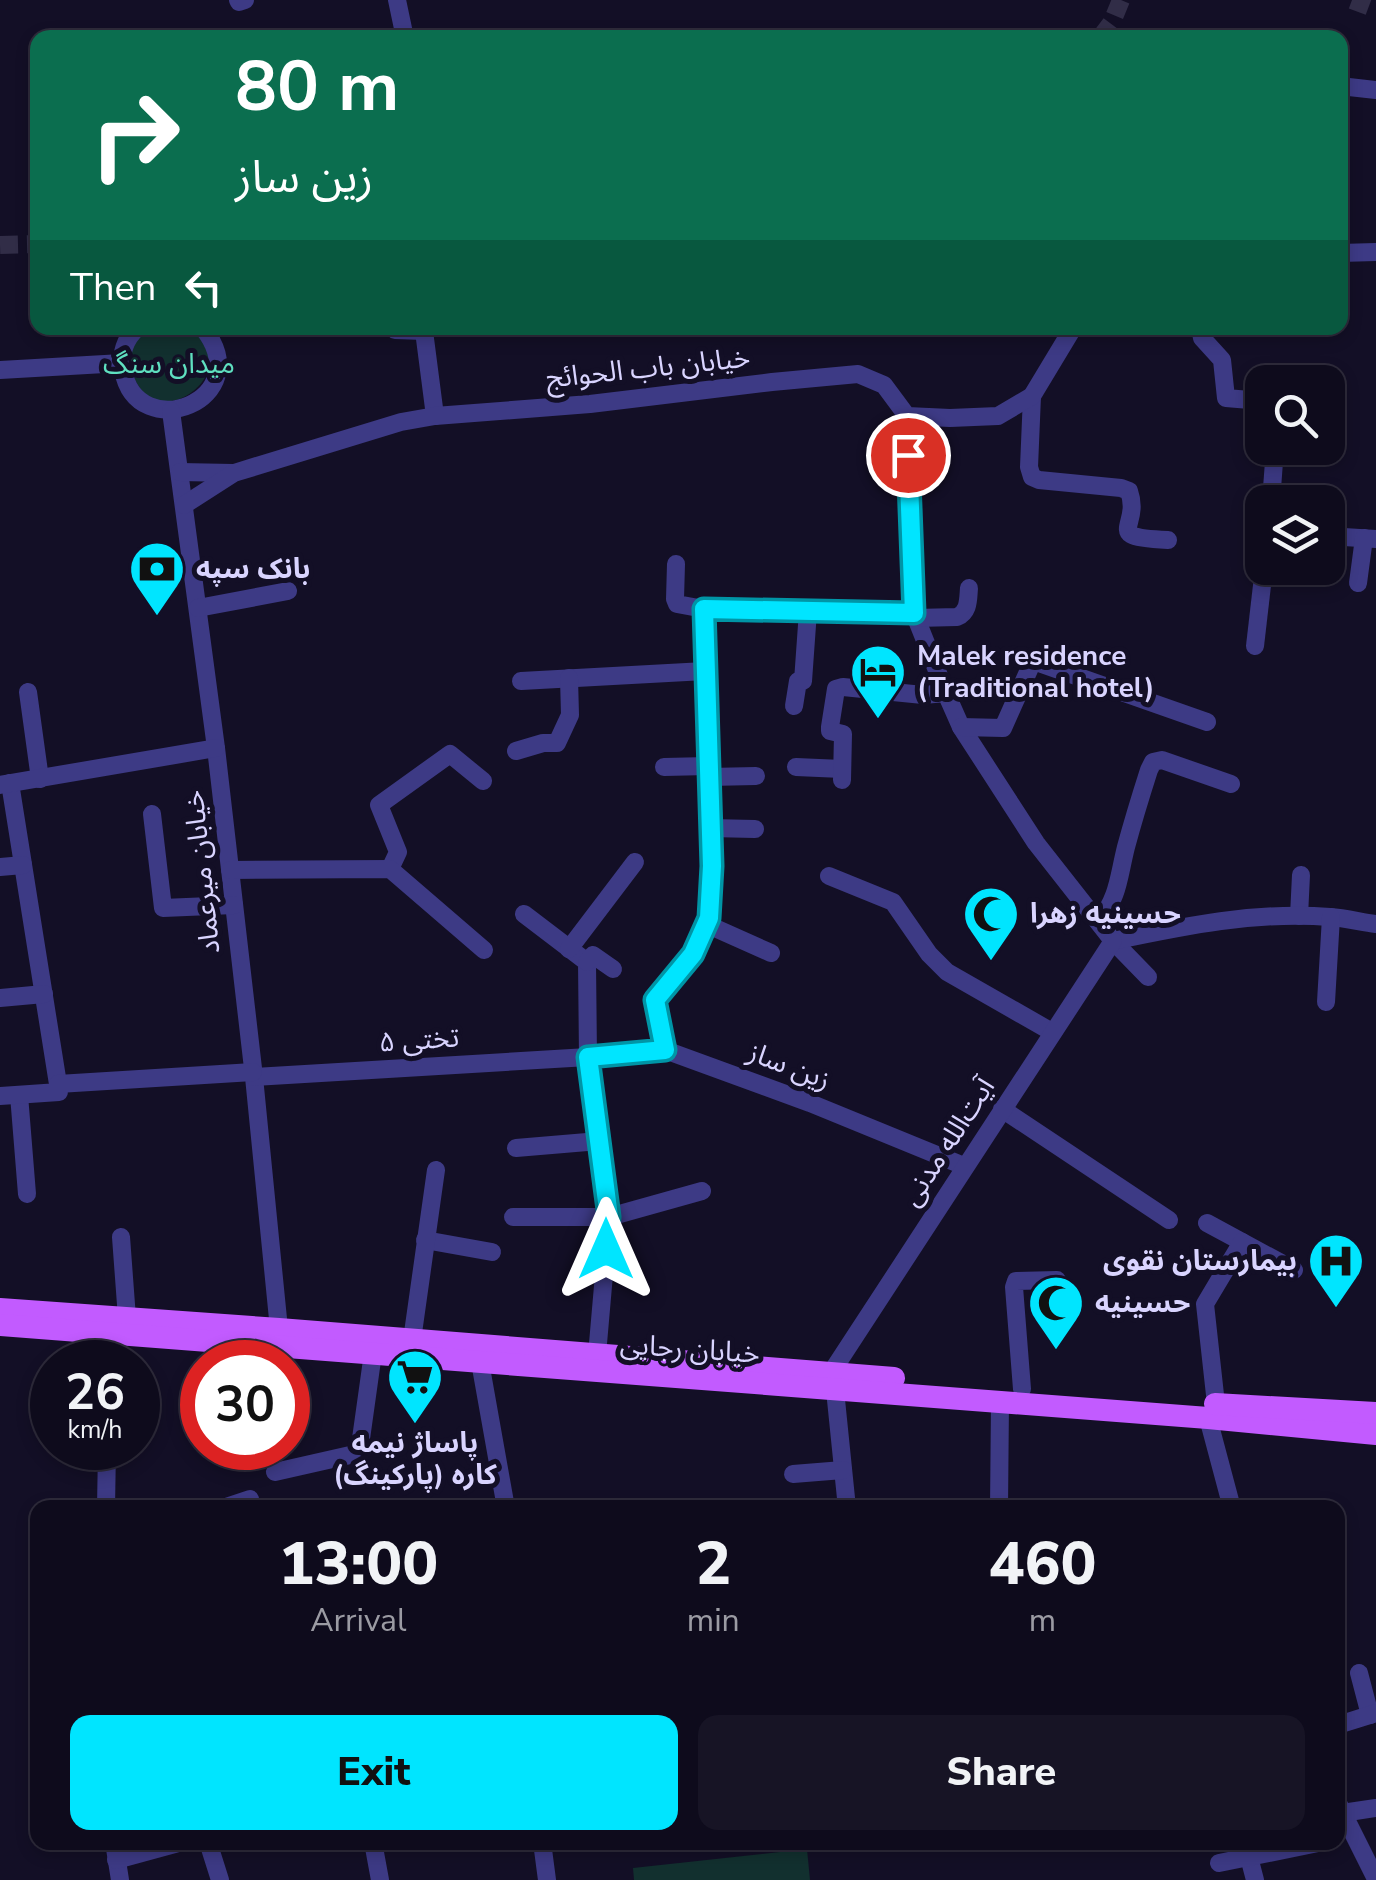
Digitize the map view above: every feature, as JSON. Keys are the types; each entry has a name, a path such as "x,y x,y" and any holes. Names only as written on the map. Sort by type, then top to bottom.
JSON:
{"main road":[{"name":"خیابان رجایی","path":"0,1309 119,1326 480,1362 833,1382 1022,1388 1376,1434"},
{"name":"خیابان رجایی","path":"0,1325 279,1329 597,1355 1000,1402 1376,1413"}],"street":[{"path":"398,0 404,30"},
{"path":"1348,87 1376,90"},
{"path":"1348,253 1376,252"},
{"path":"130,335 122,363 125,379 144,402 171,410 187,408 212,387 218,355 209,335"},
{"path":"425,335 435,416"},
{"path":"1069,335 1032,396 998,416 907,416 915,616 961,727 1036,843 1098,922 1148,977"},
{"path":"1203,335 1222,360 1226,398 1245,399"},
{"path":"0,370 122,363"},
{"name":"خیابان باب الحوائج","path":"234,473 401,422 435,416 590,404 858,374 884,385 907,416"},
{"path":"1032,396 1032,477 1129,491 1131,536 1168,540"},
{"name":"خیابان میرعماد","path":"171,410 216,748 279,1329"},
{"path":"180,472 234,473"},
{"path":"184,505 234,473"},
{"path":"1345,537 1370,539 1358,583"},
{"path":"676,564 677,604 704,609 958,617 967,610 969,588"},
{"path":"1254,646 1262,585"},
{"path":"198,608 288,591"},
{"path":"665,1050 655,1000 693,954 709,918 712,866 704,609"},
{"path":"794,706 798,681 803,681 808,611"},
{"path":"961,727 1003,728 1032,663 1207,722"},
{"path":"521,681 705,670"},
{"path":"516,751 557,743 570,715 569,678"},
{"path":"796,767 842,775 843,734 830,731 836,689 843,687 923,703 946,693"},
{"path":"28,692 40,779"},
{"path":"58,1084 5,784 216,748"},
{"path":"390,869 398,852 379,805 450,754 483,782"},
{"path":"1098,922 1110,908 1118,889 1124,853 1153,762 1162,760 1231,784"},
{"path":"664,768 756,776"},
{"path":"152,814 164,908 234,905"},
{"path":"710,828 756,829"},
{"path":"569,948 635,862"},
{"path":"0,868 22,865"},
{"path":"230,870 390,869 484,950"},
{"path":"1299,916 1301,875"},
{"path":"828,876 892,902 928,954 947,972 1052,1032"},
{"path":"524,914 587,962"},
{"path":"1114,941 1186,926 1260,918 1331,917 1376,924"},
{"path":"1326,1002 1331,917"},
{"path":"706,924 771,953"},
{"name":"آیت‌الله مدنی","path":"833,1382 964,1166 1114,941"},
{"path":"597,1355 609,1217 588,1057 587,962 593,954 613,970"},
{"path":"0,998 44,994"},
{"name":"زین ساز","path":"588,1057 665,1050 810,1103 964,1166"},
{"name":"تختی ۵","path":"10,1095 59,1092 58,1084 588,1057"},
{"path":"10,1095 28,1194"},
{"path":"1002,1110 1170,1220"},
{"path":"516,1148 599,1141"},
{"path":"412,1340 436,1170"},
{"path":"513,1216 609,1217 702,1191"},
{"path":"1207,1223 1294,1270"},
{"path":"115,1340 119,1326 121,1237"},
{"path":"426,1240 492,1252"},
{"path":"1230,1500 1212,1411 1205,1304 1242,1242"},
{"path":"1022,1388 1014,1287 1016,1281 1057,1280"},
{"path":"275,1472 358,1453 373,1353"},
{"path":"480,1362 505,1500"},
{"path":"833,1382 847,1500"},
{"path":"999,1500 1000,1402"},
{"path":"106,1500 107,1470"},
{"path":"792,1474 844,1470"},
{"path":"1345,1723 1373,1714 1358,1672"},
{"path":"1345,1808 1376,1808"},
{"path":"1346,1838 1376,1880"},
{"path":"211,1850 220,1880"},
{"path":"374,1850 380,1880"},
{"path":"543,1850 547,1880"},
{"path":"1232,1856 1271,1850"},
{"path":"115,1852 120,1880"},
{"path":"1232,1856 1255,1880"}],"green space":[{"name":"میدان سنگ","path":"142,335 195,335 205,344 210,362 205,378 192,392 175,400 157,400 142,390 131,367 135,344"},
{"path":"807,1850 810,1880 634,1880 633,1868"}],"tunnel":[{"path":"1106,30 1121,0"},
{"path":"1352,0 1376,9"},
{"path":"0,245 30,244"}],"place":[{"name":"بانک سپه","path":"157,618"},
{"name":"Malek residence (Traditional hotel)","path":"878,721"},
{"name":"حسینیه زهرا","path":"991,963"},
{"name":"بیمارستان نقوی","path":"1336,1310"},
{"name":"حسینیه","path":"1056,1352"},
{"name":"پاساژ نیمه کاره (پارکینگ)","path":"415,1426"}],"route":[{"path":"606,1249 609,1217 588,1057 665,1050 655,1000 693,954 709,918 712,866 704,609 914,613 908,455"}]}
